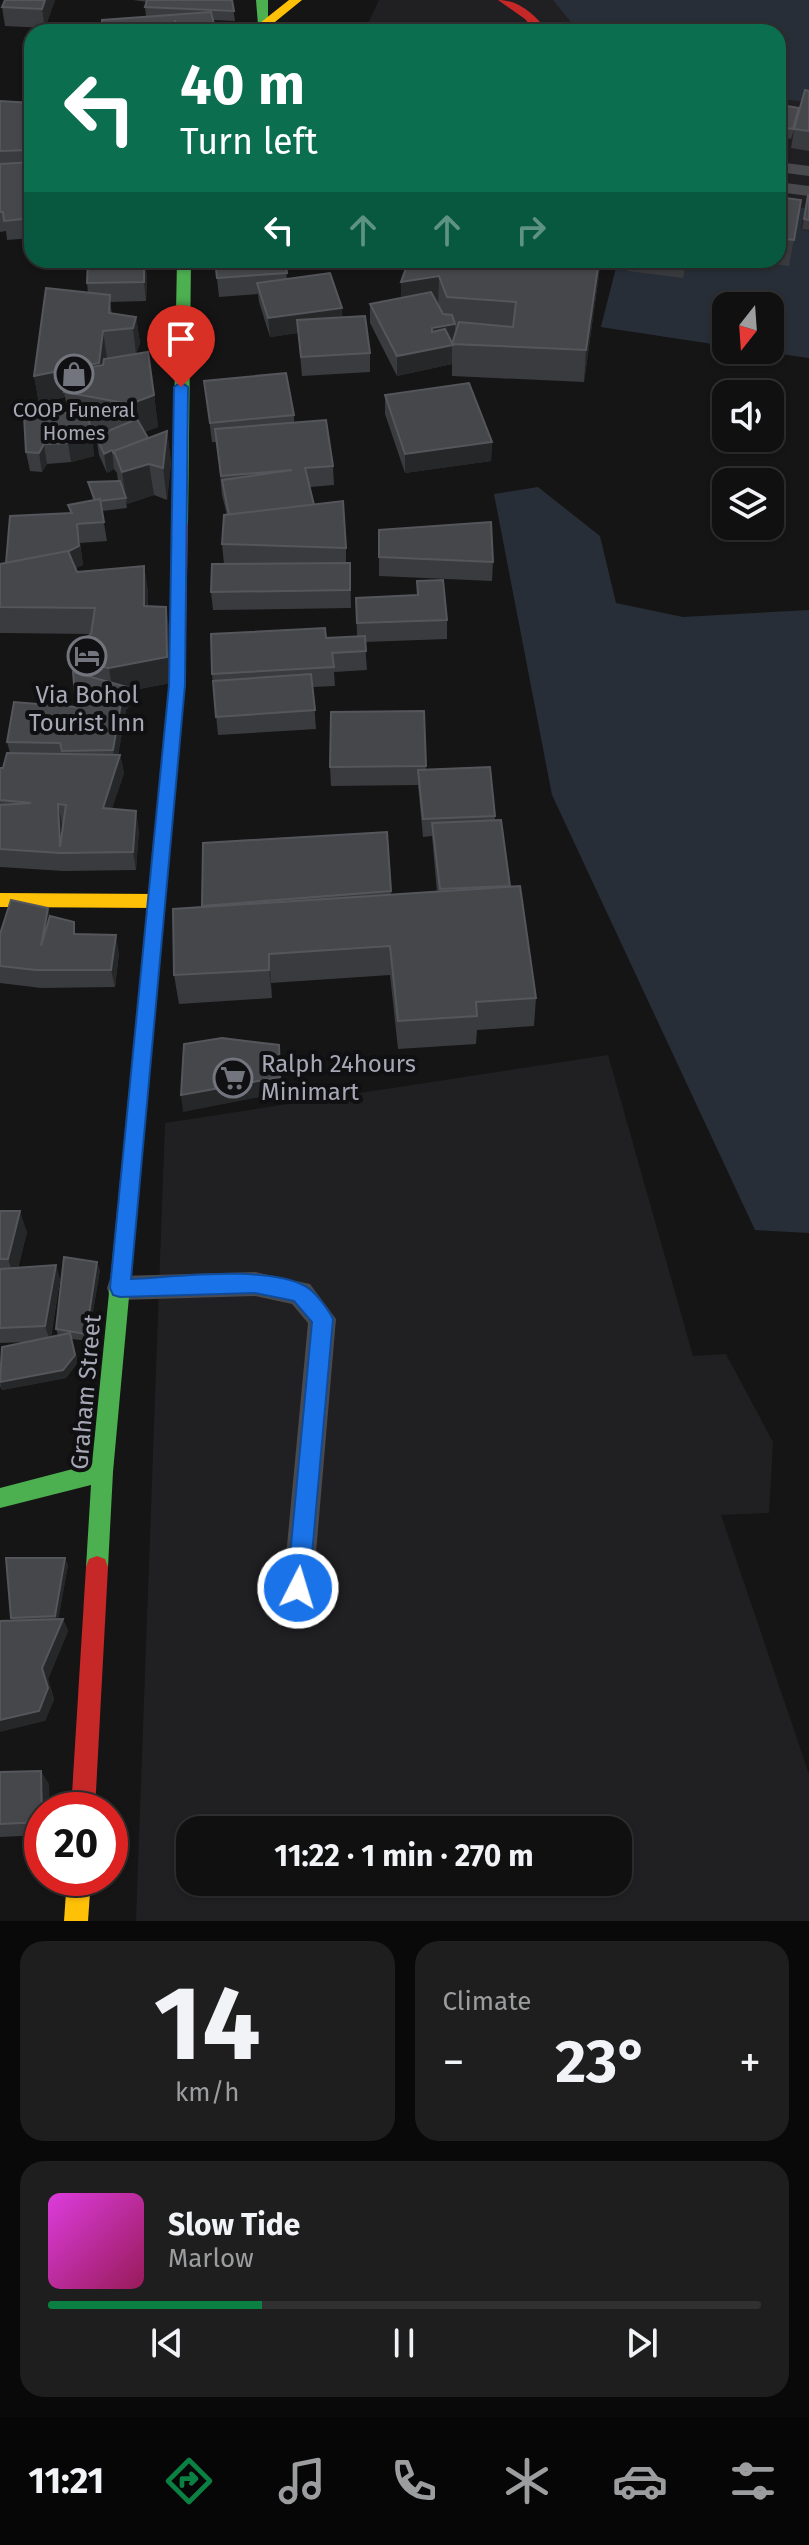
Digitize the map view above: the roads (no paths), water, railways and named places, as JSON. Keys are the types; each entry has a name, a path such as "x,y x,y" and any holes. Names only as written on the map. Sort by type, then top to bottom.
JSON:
{"main road":[{"path":"262,0 264,24"},
{"path":"269,24 296,0"},
{"path":"504,0 535,24"},
{"name":"Graham Street","path":"84,1792 102,1472 177,685 184,268"},
{"path":"0,900 156,901"},
{"path":"0,1498 102,1472"},
{"path":"76,1921 78,1896"}],"lane":[{"path":"786,168 809,171"},
{"path":"786,188 809,191"},
{"path":"120,1288 255,1284 300,1293 322,1319 298,1588"}],"place":[{"name":"COOP Funeral Homes","path":"74,374"},
{"name":"Via Bohol Tourist Inn","path":"87,656"},
{"name":"Ralph 24hours Minimart","path":"233,1078"}]}
